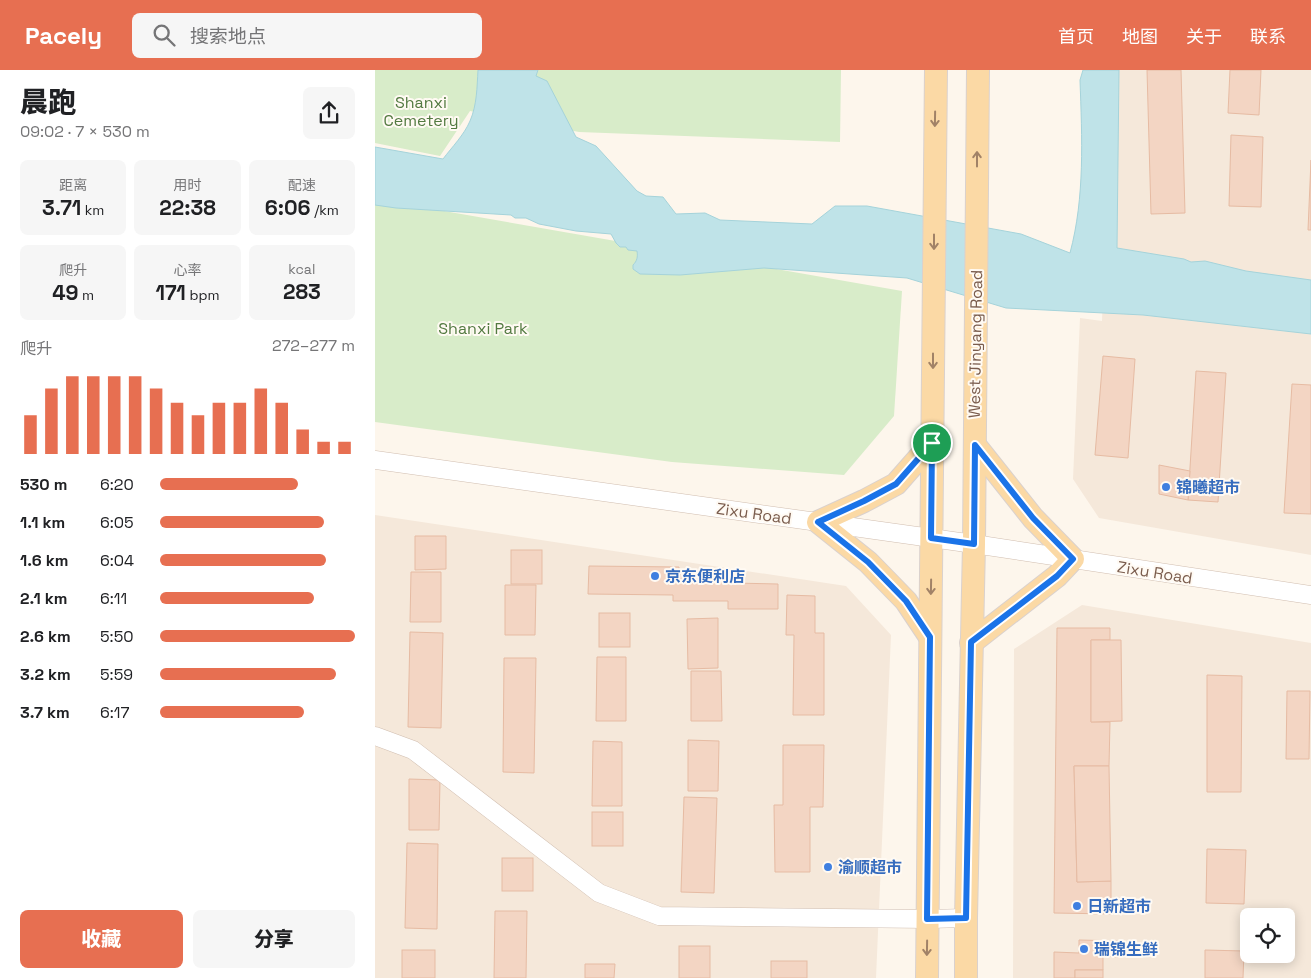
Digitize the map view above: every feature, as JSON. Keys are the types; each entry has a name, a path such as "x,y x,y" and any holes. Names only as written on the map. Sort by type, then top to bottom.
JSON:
{"main road":[{"path":"927,978 935,70"},
{"name":"West Jinyang Road","path":"966,978 974,544 978,70"},
{"path":"930,637 906,601 868,562 818,522 896,484 932,443"},
{"path":"971,642 1057,576 1073,559 1033,518 975,445"}],"street":[{"name":"Zixu Road","path":"375,460 974,544 1311,595"},
{"path":"375,736 413,750 599,893 659,916 966,918"}],"shaded area":[{"path":"1111,70 1311,70 1311,555 1099,518 1073,479 1080,318 1102,321"},
{"path":"375,515 846,586 891,635 876,978 375,978"},
{"path":"1082,605 1311,643 1311,978 1013,978 1014,649"}],"green space":[{"name":"Shanxi Cemetery","path":"375,70 841,70 840,142 579,132 470,111 440,156 375,143"},
{"name":"Shanxi Park","path":"375,199 902,291 894,416 844,475 672,462 375,422"}],"water":[{"path":"478,70 538,70 536,76 547,81 576,137 596,146 637,191 646,196 663,197 676,214 705,213 720,220 812,224 835,206 867,206 1021,234 1070,253 1075,232 1080,189 1082,145 1080,80 1083,70 1119,70 1117,248 1184,259 1191,262 1205,261 1246,271 1311,280 1311,334 1143,315 1006,308 907,278 764,268 680,275 640,274 633,269 637,259 637,251 620,247 611,234 576,231 539,224 526,218 515,218 511,215 375,205 375,147 443,159 470,121 475,102"}],"building":[{"path":"1147,70 1181,70 1185,213 1151,214"},
{"path":"1230,70 1261,70 1259,115 1228,113"},
{"path":"1231,135 1263,137 1261,207 1229,206"},
{"path":"1311,160 1311,230 1308,230"},
{"path":"1103,356 1135,359 1128,458 1095,455"},
{"path":"1196,371 1226,373 1218,502 1188,500"},
{"path":"1292,384 1311,385 1311,514 1284,513"},
{"path":"1159,465 1190,471 1188,500 1159,494"},
{"path":"415,536 446,536 446,569 415,570"},
{"path":"511,550 542,550 542,584 511,584"},
{"path":"589,566 679,567 679,574 734,574 734,583 778,584 778,609 728,609 728,601 673,601 673,595 588,594"},
{"path":"411,572 441,572 441,622 410,622"},
{"path":"505,585 536,585 535,635 505,635"},
{"path":"787,595 815,596 815,633 824,633 824,715 793,715 794,635 786,635"},
{"path":"599,613 630,613 630,647 599,647"},
{"path":"718,618 718,668 688,669 687,619"},
{"path":"1057,628 1110,628 1110,640 1091,640 1091,722 1110,722 1109,766 1074,766 1077,882 1111,881 1111,914 1054,913"},
{"path":"410,632 443,633 441,728 408,727"},
{"path":"1091,640 1121,640 1122,721 1091,722"},
{"path":"597,657 626,657 626,721 596,721"},
{"path":"504,658 536,658 534,773 503,772"},
{"path":"691,671 721,671 722,721 691,721"},
{"path":"1207,675 1242,676 1241,792 1207,792"},
{"path":"1287,691 1310,691 1309,759 1286,759"},
{"path":"688,740 719,741 718,791 688,791"},
{"path":"593,741 622,742 622,806 592,806"},
{"path":"783,745 824,745 823,807 810,807 810,872 775,872 774,805 783,805"},
{"path":"1074,766 1109,766 1111,881 1077,882"},
{"path":"409,779 440,780 439,830 409,830"},
{"path":"684,797 717,798 714,893 681,892"},
{"path":"592,812 623,812 623,846 592,846"},
{"path":"407,843 438,844 437,929 405,928"},
{"path":"1207,849 1246,850 1244,904 1206,903"},
{"path":"502,858 533,858 533,891 502,891"},
{"path":"495,911 527,911 526,978 494,978"},
{"path":"1079,940 1119,941 1118,957 1103,956 1103,970 1075,970 1075,978 1054,978 1054,952 1079,953"},
{"path":"679,946 710,946 710,978 679,978"},
{"path":"402,950 435,950 435,978 402,978"},
{"path":"1205,950 1240,951 1240,963 1244,963 1243,978 1205,978"},
{"path":"771,961 807,961 807,978 771,978"},
{"path":"585,964 615,964 614,978 585,978"},
{"path":"1075,970 1103,970 1103,978 1075,978"}],"place":[{"name":"锦曦超市","path":"1166,487"},
{"name":"京东便利店","path":"655,576"},
{"name":"渝顺超市","path":"828,867"},
{"name":"日新超市","path":"1077,906"},
{"name":"瑞锦生鲜","path":"1084,949"}],"route":[{"path":"932,443 931,538 974,544 975,445 1033,518 1073,559 1057,576 971,642 966,918 927,919 930,637 906,601 868,562 818,522 896,484 932,443"}]}
